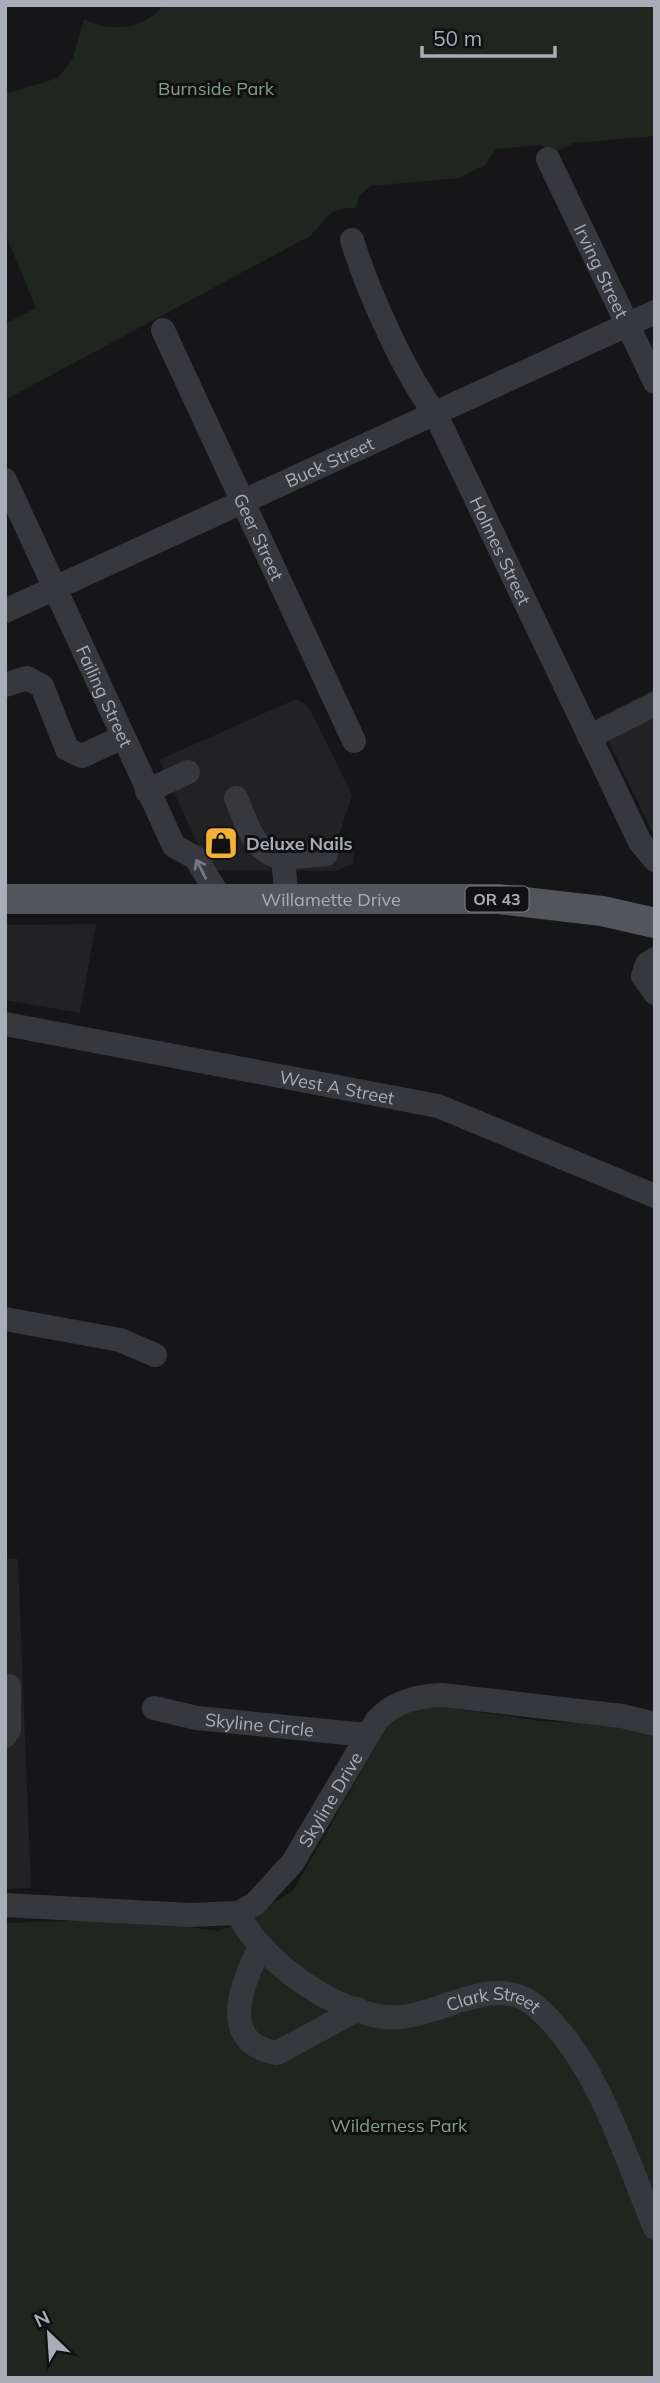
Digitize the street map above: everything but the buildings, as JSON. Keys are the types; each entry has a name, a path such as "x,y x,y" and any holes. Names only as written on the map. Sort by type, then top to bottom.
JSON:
{"main road":[{"name":"Willamette Drive","path":"5,899 460,898 538,901 655,923"}],"street":[{"name":"Irving Street","path":"548,159 655,382"},
{"name":"Holmes Street","path":"352,240 362,271 419,393 435,413 640,842 655,860"},
{"name":"Buck Street","path":"5,611 655,312"},
{"name":"Geer Street","path":"163,330 245,501 354,741"},
{"name":"Failing Street","path":"5,480 174,846 196,858 221,900"},
{"path":"5,685 27,678 42,686 67,750 82,756 122,737"},
{"path":"589,737 655,704"},
{"path":"147,791 188,772"},
{"path":"236,798 257,845 268,856 283,858 326,854"},
{"path":"283,858 287,899"},
{"path":"655,958 647,964 643,976 655,993"},
{"name":"West A Street","path":"5,1024 438,1106 655,1196"},
{"path":"5,1319 120,1340 155,1354"},
{"path":"5,1736 9,1730 9,1686"},
{"name":"Skyline Drive","path":"238,1913 256,1904 293,1862 366,1735 383,1714 396,1705 414,1697 442,1695 622,1716 655,1724"},
{"name":"Skyline Circle","path":"154,1708 209,1719 366,1735"},
{"path":"5,1905 190,1915 238,1913"},
{"name":"Clark Street","path":"238,1913 260,1946 300,1979 358,2009 386,2017 410,2015 492,1994 515,1995 533,2005 561,2036 593,2080 655,2228"},
{"path":"260,1946 240,1988 238,2011 245,2035 263,2051 277,2053 358,2009"}],"shaded area":[{"path":"655,689 655,837 597,718"},
{"path":"296,699 306,704 312,713 352,795 339,835 349,841 354,849 353,864 335,871 214,870 204,858 159,760"},
{"path":"96,924 80,1013 5,1000 5,925"},
{"path":"5,1559 18,1559 31,1888 5,1889"}],"green space":[{"name":"Burnside Park","path":"182,5 655,5 655,136 574,143 555,152 541,145 496,149 485,165 459,178 371,186 359,196 356,208 346,208 328,215 310,236 5,400 5,324 36,308 5,233 5,94 58,78 73,58 84,19 104,26 126,27 146,20 162,6"},
{"name":"Wilderness Park","path":"429,1705 541,1721 636,1726 655,1731 655,2378 5,2378 5,1923 131,1919 218,1931 237,1924 293,1891 388,1725 395,1717"}],"place":[{"name":"Deluxe Nails","path":"221,843"}]}
